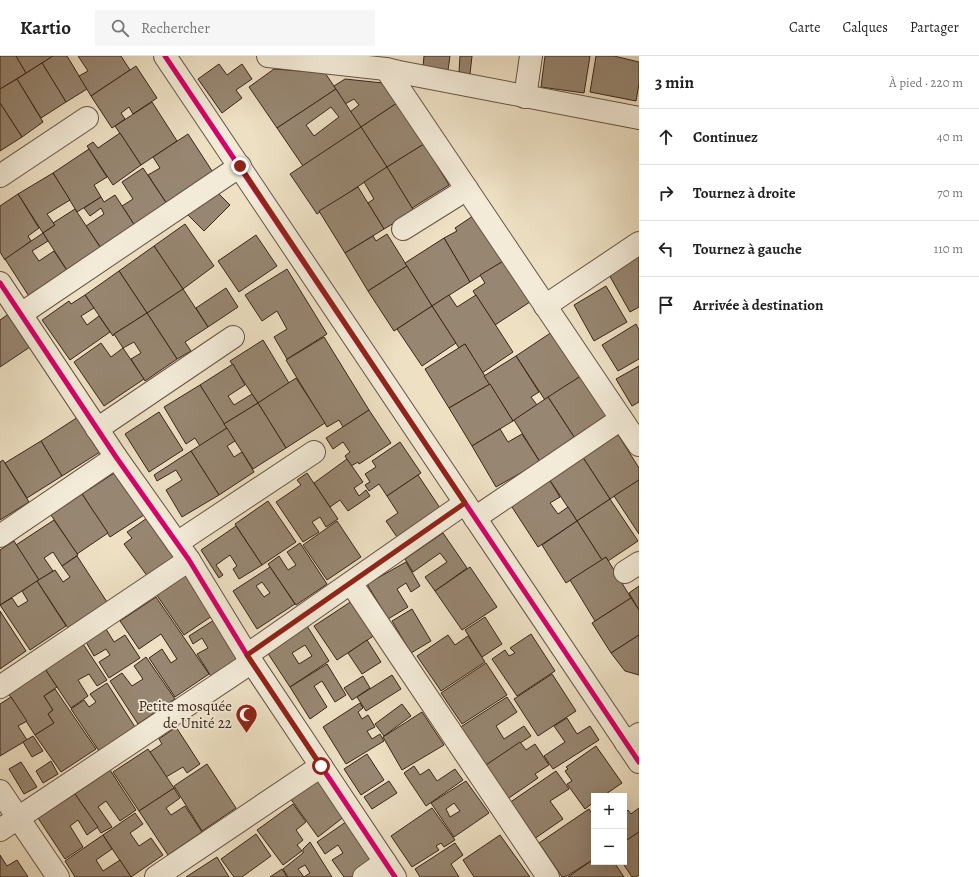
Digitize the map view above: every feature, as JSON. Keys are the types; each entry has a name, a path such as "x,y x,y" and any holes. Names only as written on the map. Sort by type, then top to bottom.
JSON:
{"street":[{"path":"165,56 470,510 633,739 639,762"},
{"path":"268,56 396,66 525,97 639,118"},
{"path":"525,97 531,56"},
{"path":"396,66 467,189 639,445"},
{"path":"0,176 87,118"},
{"path":"21,314 240,166"},
{"path":"403,229 467,189"},
{"path":"545,306 639,243"},
{"path":"0,283 116,457 183,552 250,658 390,870 364,877"},
{"path":"97,429 233,337"},
{"path":"0,830 250,658 351,583 621,419"},
{"path":"0,687 183,552 314,452"},
{"path":"0,536 116,457"},
{"path":"351,583 548,877"},
{"path":"156,877 321,766"},
{"path":"0,791 58,877"}],"building":[{"path":"0,56 16,56 26,73 0,89"},
{"path":"16,56 53,56 26,73"},
{"path":"53,56 67,56 87,89 66,102 42,63"},
{"path":"78,56 121,56 130,70 91,96 79,76 88,71"},
{"path":"424,56 450,56 448,70 423,67"},
{"path":"460,56 472,56 470,74 459,72"},
{"path":"545,56 590,56 584,93 541,87"},
{"path":"596,56 614,56 639,62 639,84 636,101 590,92"},
{"path":"42,63 66,102 41,118 17,79"},
{"path":"219,64 227,75 242,64 252,79 236,90 242,98 222,113 198,79"},
{"path":"136,66 157,98 133,114 129,107 121,113 125,119 112,128 91,96"},
{"path":"274,69 325,73 336,89 277,128 249,87"},
{"path":"17,79 43,122 22,137 0,103 0,89"},
{"path":"345,79 383,83 397,103 361,127 350,112 359,105 354,99 345,104 334,86"},
{"path":"336,89 361,127 303,166 277,128","holes":["331,107 339,117 314,136 306,125"]},
{"path":"152,102 177,141 141,165 115,126"},
{"path":"0,103 22,137 0,151"},
{"path":"397,103 424,144 387,167 361,127"},
{"path":"361,127 387,167 317,214 290,174"},
{"path":"120,133 141,165 113,185 87,146 93,142 98,148"},
{"path":"188,134 214,174 167,204 148,175 160,168 153,157"},
{"path":"424,144 449,185 412,208 387,167"},
{"path":"89,149 107,177 94,185 101,197 77,212 53,173"},
{"path":"387,167 414,211 384,229 368,203 374,199 364,182"},
{"path":"143,168 167,204 135,226 122,206 133,199 122,182"},
{"path":"53,173 70,200 47,214 55,225 43,233 18,194"},
{"path":"358,187 384,229 345,253 319,211"},
{"path":"214,189 230,205 204,231 188,215"},
{"path":"18,194 39,228 28,236 31,241 5,260 0,252 0,206"},
{"path":"115,195 135,226 101,248 86,226 104,214 101,208 90,216 84,208 101,197 104,202"},
{"path":"75,209 104,253 70,275 43,233 55,225 53,223"},
{"path":"476,214 505,260 470,282 444,238 457,231 455,228"},
{"path":"185,224 214,266 183,289 154,246"},
{"path":"43,233 48,241 32,251 39,261 54,251 70,275 32,301 5,259"},
{"path":"387,234 407,266 368,291 345,253 373,236 376,241"},
{"path":"256,235 277,266 239,292 218,261"},
{"path":"444,238 470,282 432,306 405,263"},
{"path":"154,246 183,289 147,313 119,271"},
{"path":"639,256 639,307 630,312 608,273"},
{"path":"505,260 533,300 495,325 473,291 485,283 480,275"},
{"path":"407,266 432,306 394,331 368,291"},
{"path":"287,269 327,334 287,359 274,337 287,329 277,311 262,321 245,295"},
{"path":"119,271 147,313 113,336 85,295"},
{"path":"606,286 627,322 594,341 574,305"},
{"path":"226,288 238,307 208,327 196,308"},
{"path":"183,289 208,327 185,342 191,351 177,359 147,313"},
{"path":"85,295 94,308 81,316 87,325 99,316 110,332 70,360 42,320 69,301 71,304"},
{"path":"449,295 457,307 476,295 513,352 482,373 465,344 459,348 432,306"},
{"path":"432,306 456,343 422,366 397,329"},
{"path":"10,313 33,345 0,367 0,320"},
{"path":"147,313 177,359 145,381 131,359 141,353 134,342 123,348 114,334"},
{"path":"636,324 639,330 639,359 618,371 602,345"},
{"path":"555,330 584,374 545,400 516,356"},
{"path":"324,337 369,410 343,427 339,420 327,427 286,360"},
{"path":"263,340 289,383 258,403 230,361"},
{"path":"101,343 111,357 123,348 144,379 104,406 74,362"},
{"path":"465,344 490,384 449,408 425,369"},
{"path":"516,356 539,392 531,397 537,405 513,421 484,376"},
{"path":"233,364 245,385 228,396 234,405 252,394 258,403 224,424 200,385"},
{"path":"639,366 639,402 632,406 616,379"},
{"path":"587,372 615,414 576,440 548,397"},
{"path":"296,378 325,423 286,448 258,403"},
{"path":"490,384 513,421 472,446 449,408"},
{"path":"200,385 227,428 200,446 195,438 186,444 164,407"},
{"path":"548,397 576,440 540,462 514,420"},
{"path":"258,403 286,448 253,469 224,424"},
{"path":"369,410 391,443 359,464 358,462 351,466 345,456 350,452 343,442 333,449 326,438"},
{"path":"159,412 183,450 149,472 125,434"},
{"path":"78,417 100,452 62,476 41,441"},
{"path":"227,428 235,441 227,446 234,457 242,452 254,472 219,495 191,451"},
{"path":"500,429 508,442 522,434 540,462 496,487 472,446"},
{"path":"617,433 639,468 639,480 610,499 582,456"},
{"path":"41,441 62,476 27,498 5,463"},
{"path":"400,442 421,473 387,496 379,484 369,491 365,485 370,482 365,474 376,467 372,461"},
{"path":"191,451 219,495 182,517 166,490 182,480 176,470 157,481 154,475"},
{"path":"582,456 610,499 577,521 549,479"},
{"path":"347,459 363,482 354,488 359,496 366,490 370,496 348,511 340,500 330,507 314,483"},
{"path":"3,460 29,502 0,520 0,462"},
{"path":"119,470 147,513 110,537 82,494"},
{"path":"307,473 338,519 326,527 320,517 312,522 319,532 303,542 276,502 301,485 297,480"},
{"path":"418,475 440,508 397,537 386,521 398,513 387,496"},
{"path":"549,479 560,497 550,503 558,514 568,507 577,521 538,547 510,504"},
{"path":"639,480 639,534 614,496"},
{"path":"82,494 108,533 77,554 51,515"},
{"path":"610,499 638,541 608,561 606,557 602,560 577,521"},
{"path":"268,501 296,542 262,565 235,524"},
{"path":"153,514 181,552 148,577 124,544 132,538 127,532"},
{"path":"54,520 78,555 62,566 53,552 44,558 53,571 39,580 16,545"},
{"path":"337,521 361,557 327,580 303,545"},
{"path":"577,521 602,560 566,583 542,545"},
{"path":"236,526 262,565 239,579 233,569 237,566 230,555 216,565 223,575 219,578 201,550"},
{"path":"443,533 467,568 435,591 425,577 447,562 440,553 413,572 405,559"},
{"path":"14,541 39,580 0,605 0,550"},
{"path":"300,543 327,584 296,605 268,564 279,556 288,570 296,565 287,552"},
{"path":"77,556 107,602 68,628 37,581 55,570 63,582 70,577 62,566"},
{"path":"606,557 631,598 595,621 570,580"},
{"path":"406,562 420,586 411,592 406,583 397,589 408,607 388,619 367,584"},
{"path":"270,567 295,604 257,629 233,591","holes":["262,582 270,593 264,597 256,586"]},
{"path":"470,567 497,607 462,630 435,591"},
{"path":"187,572 215,614 184,635 156,594"},
{"path":"37,581 66,626 30,650 0,605 12,598 18,607 28,601 22,591"},
{"path":"639,586 639,610 629,593"},
{"path":"156,597 209,674 175,697 149,658 162,649 171,663 177,659 161,634 139,649 120,621"},
{"path":"631,598 639,610 639,635 611,653 592,623"},
{"path":"355,599 378,633 337,660 314,626"},
{"path":"412,609 431,641 411,653 392,621"},
{"path":"0,611 26,651 0,669"},
{"path":"222,615 248,656 212,678 197,654 208,648 202,638 193,644 189,636"},
{"path":"485,617 502,644 482,657 465,630"},
{"path":"307,626 329,661 290,687 267,652","holes":["305,645 312,656 299,664 292,653"]},
{"path":"106,629 114,642 125,635 140,658 109,678 99,662 110,655 106,649 94,656 86,642"},
{"path":"531,634 555,671 517,696 492,659 505,650 509,656 515,653 510,648"},
{"path":"448,635 455,645 468,636 485,662 441,691 417,656"},
{"path":"639,635 639,675 625,671 611,653"},
{"path":"367,640 381,662 362,674 348,653"},
{"path":"83,644 107,680 97,686 89,674 78,680 88,696 71,708 45,669"},
{"path":"146,657 175,699 138,724 110,681 122,673 132,686 143,679 134,666"},
{"path":"486,663 507,695 462,724 441,693"},
{"path":"327,664 346,695 335,702 322,681 314,686 327,707 310,719 290,687"},
{"path":"45,669 57,687 44,696 53,710 48,714 54,723 35,735 8,693"},
{"path":"552,674 576,711 538,736 514,699"},
{"path":"392,675 401,689 366,711 357,697"},
{"path":"363,676 370,688 352,700 344,688"},
{"path":"107,683 135,727 99,751 71,709 84,700 89,707 96,702 90,694"},
{"path":"55,689 96,749 61,772 35,735 54,723 48,714 53,710 44,696"},
{"path":"11,697 27,721 18,726 27,740 0,756 0,704"},
{"path":"507,697 517,712 496,726 504,739 524,726 531,736 483,767 459,728"},
{"path":"360,703 363,708 358,712 362,719 368,715 375,727 367,731 372,739 380,734 384,741 346,764 323,727"},
{"path":"402,704 411,716 384,736 375,724"},
{"path":"422,712 444,745 402,770 383,737"},
{"path":"567,718 577,734 590,726 599,740 553,769 544,756 565,742 554,726"},
{"path":"176,727 200,764 187,773 183,767 166,777 150,752 162,744 159,739"},
{"path":"33,736 43,751 32,757 23,742"},
{"path":"520,742 526,750 535,744 549,765 535,774 538,778 506,800 483,767"},
{"path":"596,746 622,783 607,793 591,793 591,804 585,809 567,784 572,781 565,771 568,769 566,767"},
{"path":"148,749 174,788 139,811 113,772"},
{"path":"367,754 384,780 361,795 344,769"},
{"path":"51,761 58,774 43,783 36,771"},
{"path":"21,762 37,787 24,794 9,769"},
{"path":"207,764 236,808 202,831 174,786"},
{"path":"414,766 420,775 429,769 437,781 455,769 463,780 426,806 404,773"},
{"path":"110,770 136,810 120,821 106,801 98,807 112,827 101,833 75,794"},
{"path":"556,771 569,789 550,801 563,819 534,839 509,803"},
{"path":"317,777 345,816 318,837 290,798"},
{"path":"389,781 397,793 372,809 364,797"},
{"path":"466,781 489,813 454,837 431,803","holes":["454,803 460,811 450,817 446,809"]},
{"path":"174,788 180,798 166,808 171,815 185,806 202,832 168,855 139,811"},
{"path":"75,794 98,827 87,835 78,820 70,826 83,847 65,859 38,818"},
{"path":"293,804 306,822 296,830 303,840 297,845 302,851 283,865 257,830"},
{"path":"432,808 455,840 444,847 441,843 436,846 439,850 412,867 391,836"},
{"path":"639,808 639,832 627,840 627,811 628,810 631,814"},
{"path":"589,809 591,812 591,861 567,876 562,877 539,843"},
{"path":"135,813 143,824 130,833 139,846 151,838 163,855 131,877 103,835"},
{"path":"353,817 382,859 356,877 344,877 332,860 343,853 338,845 325,854 317,842"},
{"path":"639,832 639,875 636,877 632,877 624,865 627,865 627,840"},
{"path":"256,834 271,856 242,877 234,877 221,859"},
{"path":"103,835 112,849 96,860 103,871 120,860 131,877 75,877 65,861"},
{"path":"500,835 530,877 474,877 463,860"},
{"path":"310,842 332,877 304,877 288,877 283,869 303,853 303,849","holes":["305,865 310,873 304,877 298,869"]},
{"path":"455,843 463,855 451,864 459,877 420,877 415,869"},
{"path":"0,855 7,866 17,860 28,877 0,877"},
{"path":"217,857 229,877 186,877"},
{"path":"591,861 591,865 616,865 624,877 568,877"},
{"path":"282,869 287,877 270,877"}],"cycle path":[{"path":"165,56 639,762"},
{"path":"0,283 116,457 189,560 247,655 395,877"}],"place":[{"name":"Petite mosquée de Unité 22","path":"247,734"}],"route":[{"path":"240,166 465,503 247,655 321,766"}]}
